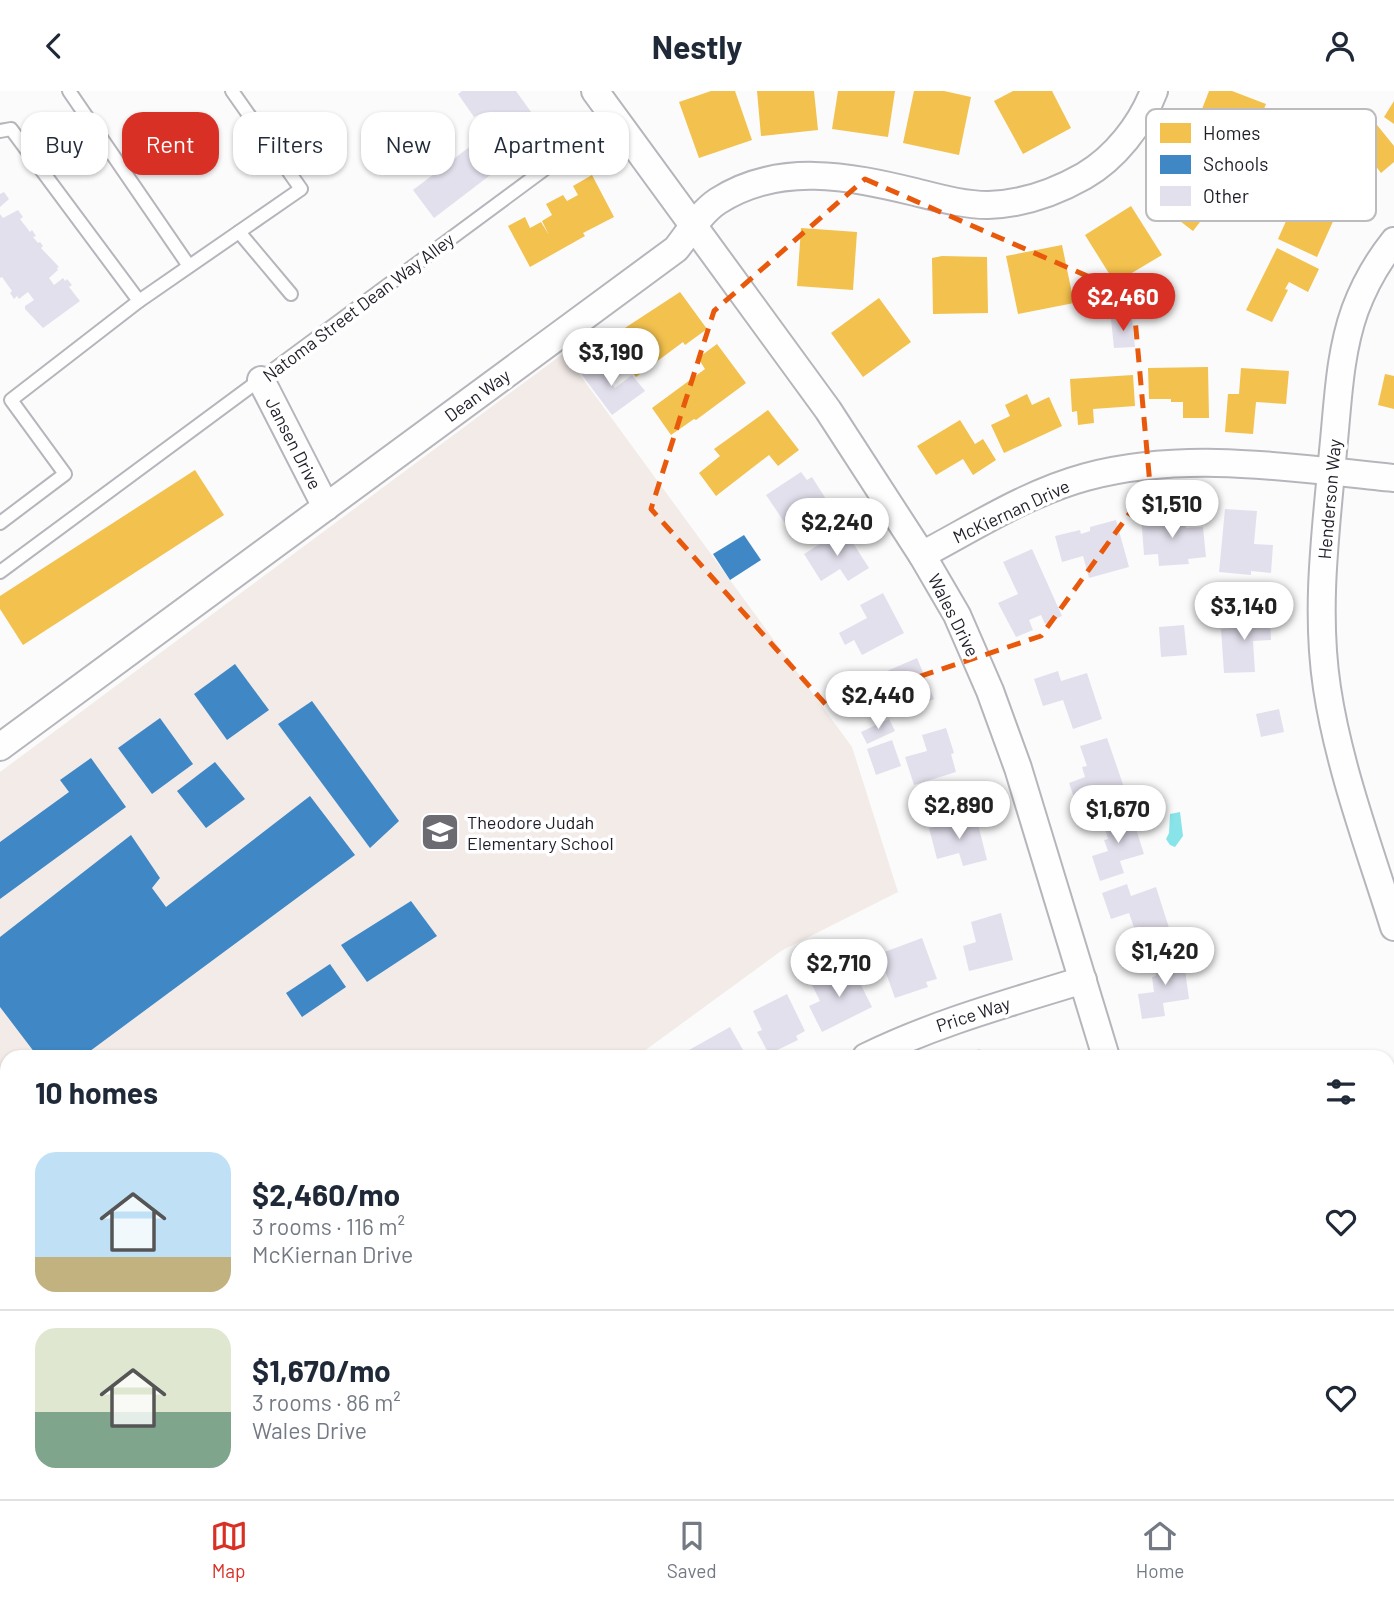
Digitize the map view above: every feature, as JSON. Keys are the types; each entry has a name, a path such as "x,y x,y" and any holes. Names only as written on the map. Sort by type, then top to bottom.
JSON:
{"street":[{"name":"Wales Drive","path":"596,91 611,112"},
{"name":"Dean Way","path":"0,747 676,249 716,202 761,183 803,176 846,177 969,204 1006,204 1043,196 1082,177 1108,159 1133,131 1154,91"},
{"name":"Wales Drive","path":"629,136 828,410 922,555 957,615 990,691 1018,768 1104,1050"},
{"name":"Henderson Way","path":"1394,241 1372,275 1350,326 1342,362 1323,564 1321,618 1327,689 1338,742 1394,927"},
{"name":"Jansen Drive","path":"261,380 326,506"},
{"name":"McKiernan Drive","path":"922,555 1005,509 1044,492 1085,477 1127,468 1213,462 1394,478"},
{"name":"Price Way","path":"881,1050 948,1021 1083,980"}],"lane":[{"path":"69,91 188,266"},
{"path":"0,523 65,474 11,400 139,301 302,189 233,91"},
{"path":"0,131 11,129 139,301"},
{"name":"Natoma Street Dean Way Alley","path":"0,572 537,175"},
{"path":"239,232 291,294"}],"highlighted area":[{"path":"865,179 1133,296 1150,485 1041,636 828,707 651,509 714,311"}],"shaded area":[{"name":"Theodore Judah Elementary School","path":"564,353 852,747 898,892 781,951 646,1050 0,1050 0,772"}],"water":[{"path":"1180,812 1183,836 1175,847 1166,839 1170,814"}],"building: Homes":[{"path":"711,91 735,91 752,140 699,158 679,102"},
{"path":"757,91 814,91 818,130 761,136"},
{"path":"838,91 895,91 888,137 832,129"},
{"path":"914,91 944,91 971,97 959,155 903,143"},
{"path":"1013,91 1052,91 1071,128 1023,154 994,101"},
{"path":"1209,91 1232,91 1266,104 1264,109 1202,109"},
{"path":"1394,101 1394,124 1384,117"},
{"path":"1376,124 1394,146 1394,162 1381,173 1376,166"},
{"path":"592,175 614,217 583,233 585,236 530,267 508,226 525,217 530,228 541,222 549,235 542,221 552,215 546,204 563,195 567,201 578,195 573,186"},
{"path":"1131,206 1162,255 1115,283 1085,235"},
{"path":"1180,221 1201,221 1193,231"},
{"path":"1286,221 1333,221 1317,257 1278,239"},
{"path":"801,228 857,232 853,290 797,286"},
{"path":"1062,245 1074,303 1018,314 1006,256"},
{"path":"1277,248 1319,269 1308,292 1289,282 1285,289 1288,290 1272,322 1246,310"},
{"path":"987,257 988,313 933,314 932,258"},
{"path":"680,292 707,329 685,345 683,342 636,377 608,339"},
{"path":"879,298 911,342 863,377 831,333"},
{"path":"717,344 746,383 671,435 652,408 705,369 698,358"},
{"path":"1208,367 1209,418 1183,418 1183,402 1149,399 1148,368"},
{"path":"1241,368 1289,371 1286,404 1256,402 1253,434 1225,432 1228,394 1239,394"},
{"path":"1385,374 1394,376 1394,409 1378,405"},
{"path":"1133,375 1135,406 1093,409 1094,423 1078,425 1077,411 1072,412 1070,379"},
{"path":"1027,394 1032,405 1049,397 1062,426 1004,453 991,425 1010,416 1005,405"},
{"path":"768,410 799,450 778,466 769,455 716,496 699,473 720,456 714,449"},
{"path":"960,420 975,444 983,439 996,460 973,475 963,459 936,475 917,446"},
{"path":"195,470 224,515 23,645 0,609 0,596"}],"building: Schools":[{"path":"744,535 761,560 730,580 713,554"},
{"path":"235,664 269,710 227,740 194,694"},
{"path":"312,701 399,821 370,848 278,724"},
{"path":"160,718 193,764 152,794 118,748"},
{"path":"91,758 126,807 0,899 0,842 69,792 60,780"},
{"path":"215,762 245,799 206,828 177,791"},
{"path":"310,796 355,855 91,1050 33,1050 0,1007 0,937 131,835 160,878 152,888 166,907"},
{"path":"411,901 437,936 367,982 341,945"},
{"path":"330,964 346,987 302,1017 286,993"}],"building: Other":[{"path":"462,91 516,91 531,112 471,112 458,94"},
{"path":"469,147 469,175 490,175 434,218 413,190 433,175 455,175 455,158"},
{"path":"4,192 9,199 0,207 0,194"},
{"path":"18,210 23,217 20,219 30,232 32,230 36,236 33,237 43,246 41,248 59,267 49,278 54,285 63,278 65,281 67,279 72,285 69,287 80,301 43,328 25,309 25,306 34,300 28,292 19,299 17,296 14,299 10,293 12,291 2,277 0,278 0,214 3,218"},
{"path":"1132,318 1135,347 1114,348 1111,319"},
{"path":"594,360 615,388 632,375 645,391 612,415 579,371"},
{"path":"801,472 807,480 812,477 831,507 791,532 766,495"},
{"path":"1225,509 1257,511 1254,544 1273,545 1271,573 1251,571 1251,575 1219,572"},
{"path":"1168,513 1169,521 1185,520 1186,528 1203,527 1206,557 1188,559 1189,564 1159,566 1158,554 1144,555 1141,515"},
{"path":"1116,520 1129,567 1089,578 1083,556 1062,562 1055,536 1080,530 1081,534 1090,531 1090,527"},
{"path":"844,529 869,568 848,581 840,569 821,581 804,554"},
{"path":"1032,549 1062,616 1045,624 1041,615 1029,620 1033,630 1016,637 998,603 1018,594 1003,562"},
{"path":"883,593 904,633 862,655 854,640 845,645 839,633 867,618 860,605"},
{"path":"1270,614 1271,640 1253,641 1255,672 1224,673 1221,629 1231,628 1230,616"},
{"path":"1184,625 1187,655 1161,657 1159,627"},
{"path":"917,658 934,699 890,717 873,677"},
{"path":"1058,671 1061,681 1087,673 1102,719 1073,729 1063,700 1043,706 1034,679"},
{"path":"1279,709 1284,732 1261,737 1256,714"},
{"path":"889,719 895,731 867,744 861,732"},
{"path":"946,728 954,753 951,754 956,772 914,785 905,757 927,751 922,735"},
{"path":"1107,738 1126,793 1078,809 1069,783 1085,777 1082,767 1087,766 1080,746"},
{"path":"892,740 901,766 876,775 867,749"},
{"path":"1130,810 1144,854 1120,861 1124,873 1100,881 1092,856 1108,851 1104,840 1108,839 1102,818"},
{"path":"976,816 987,860 963,866 959,853 937,859 929,828"},
{"path":"1127,884 1131,896 1156,887 1171,934 1140,945 1129,913 1111,919 1102,893"},
{"path":"1001,913 1013,960 969,971 963,946 976,942 971,922"},
{"path":"922,938 937,979 926,982 928,987 895,998 879,954"},
{"path":"1183,955 1189,999 1163,1003 1165,1016 1142,1019 1138,994 1154,992 1154,959"},
{"path":"851,965 872,1007 822,1032 809,1006 820,1001 812,985"},
{"path":"787,994 805,1031 796,1036 798,1040 777,1050 767,1050 757,1032 762,1030 753,1011"},
{"path":"730,1027 743,1050 689,1050"}],"place":[{"name":"Theodore Judah Elementary School","path":"440,832"}]}
